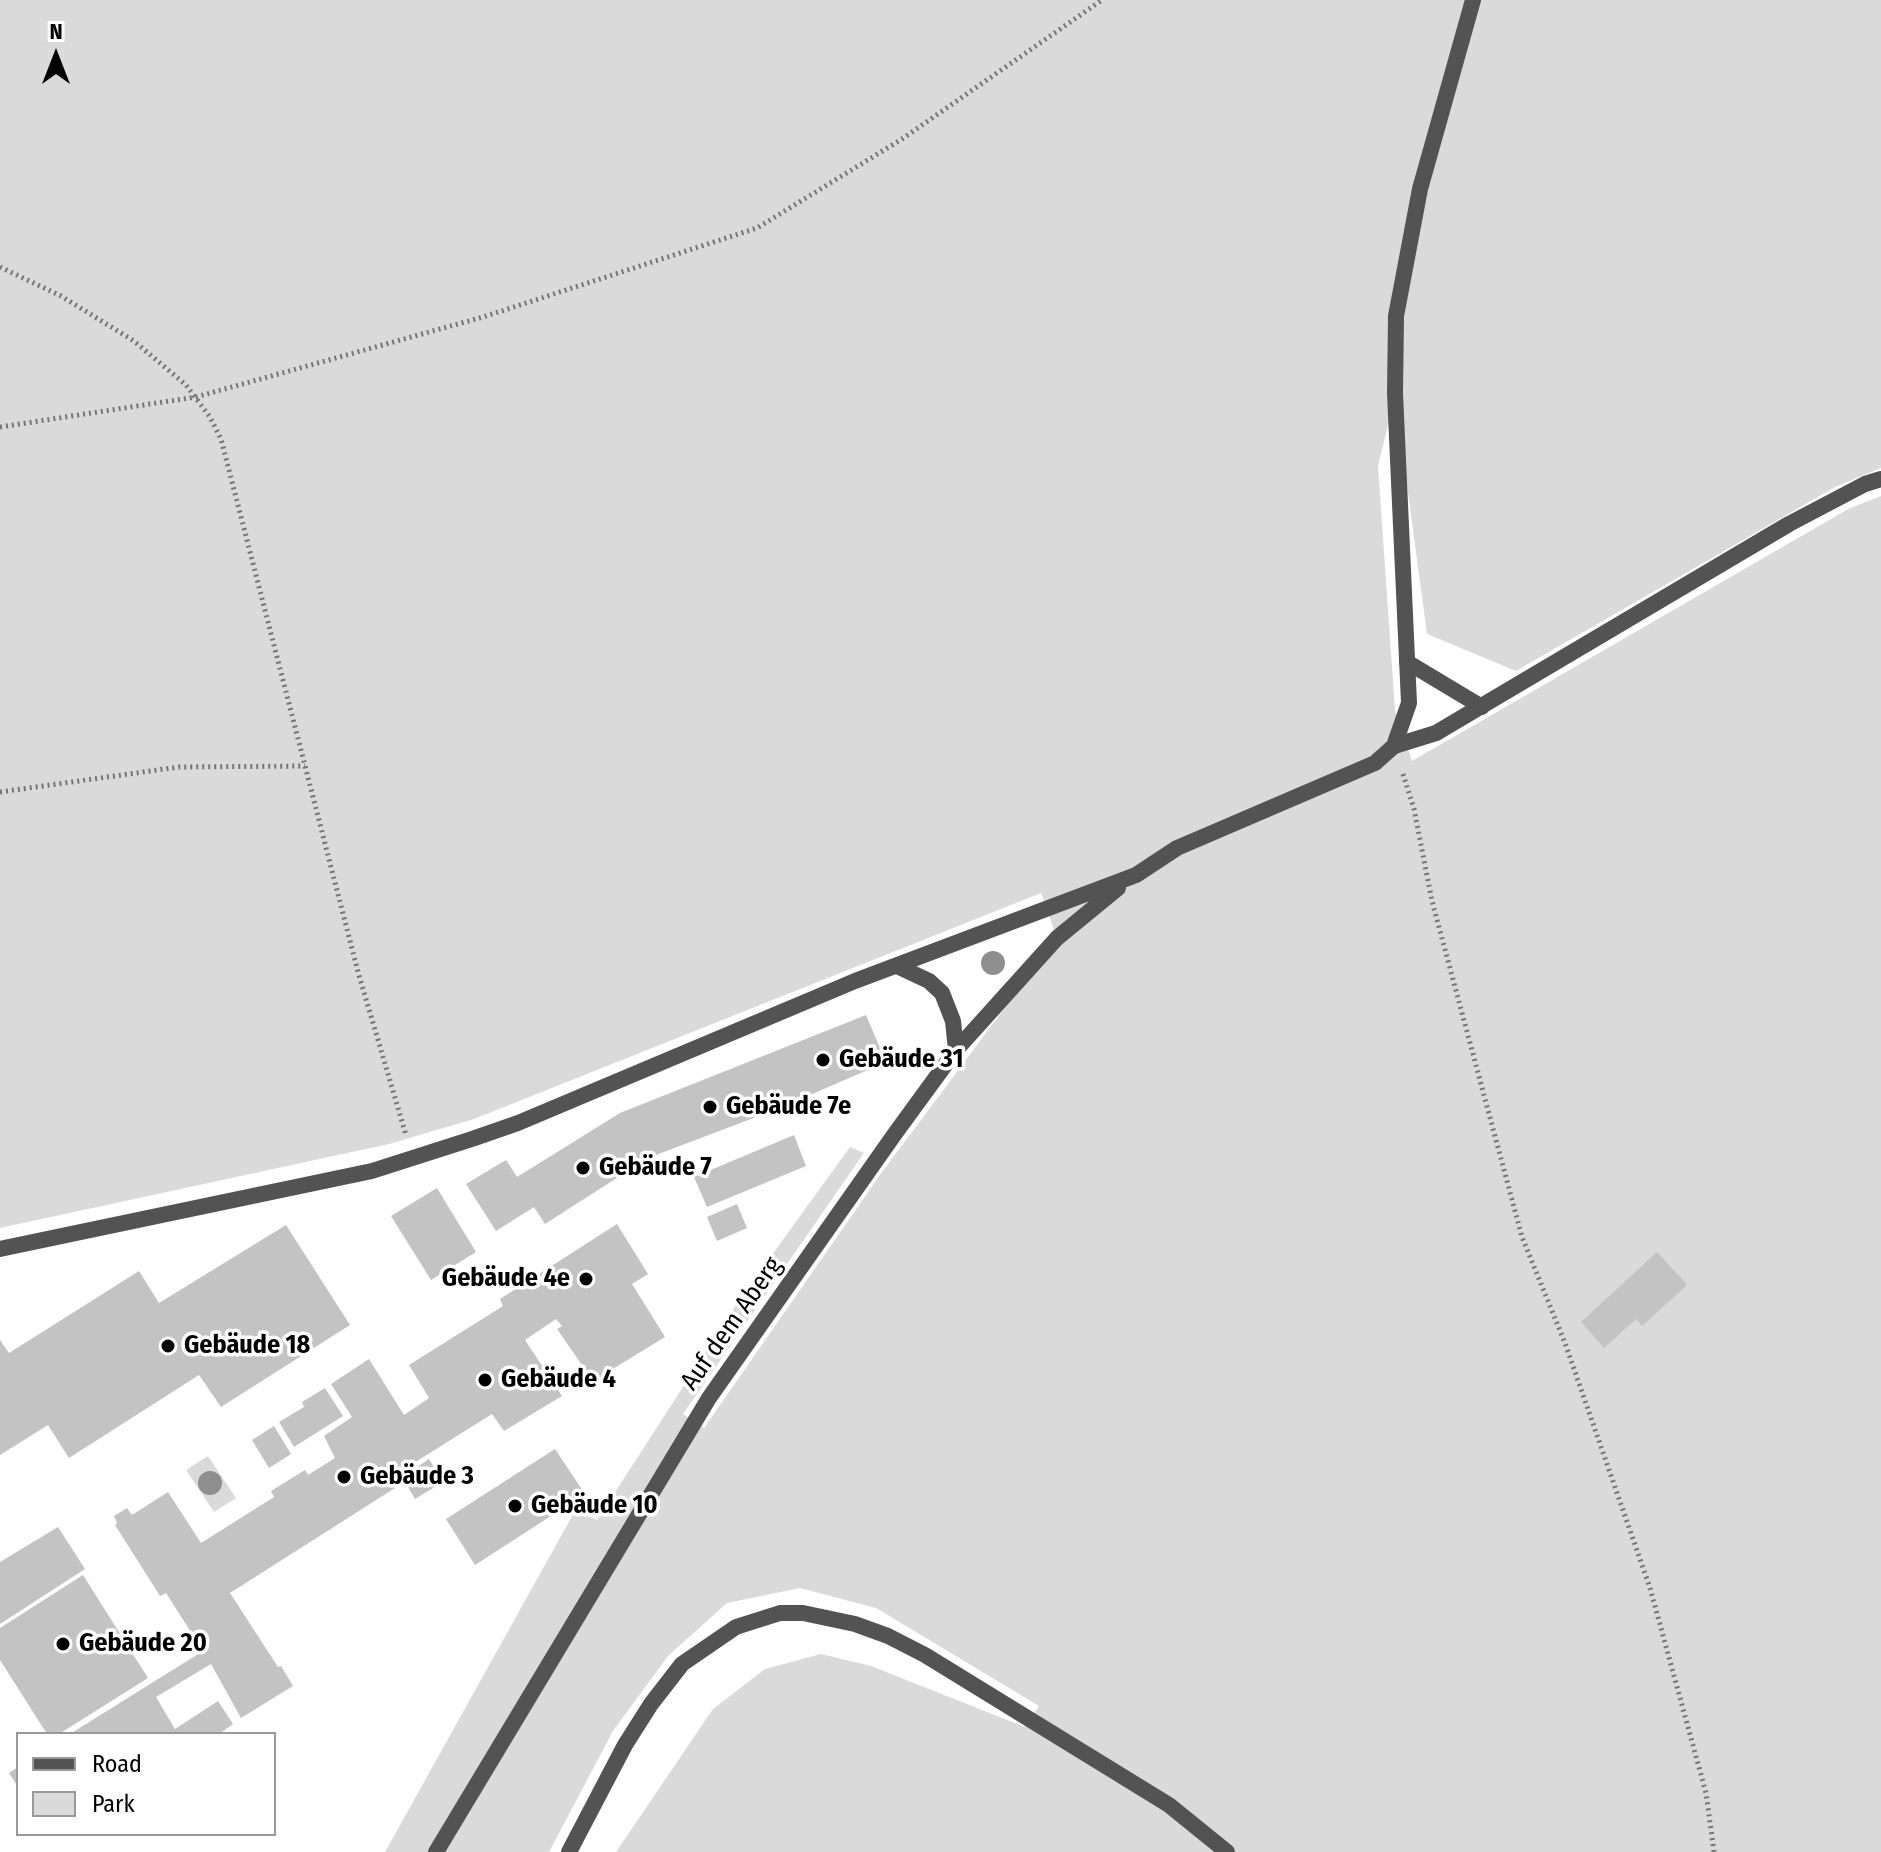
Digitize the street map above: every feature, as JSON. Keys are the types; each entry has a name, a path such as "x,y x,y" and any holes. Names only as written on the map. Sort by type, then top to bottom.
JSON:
{"street":[{"path":"1394,746 1409,703 1395,393 1396,316 1420,189 1473,0"},
{"path":"0,1249 315,1184 413,1159 518,1123 730,1032 1136,875 1188,843 1361,770 1375,763 1394,746 1436,733 1789,524 1865,484 1881,479"},
{"path":"1407,662 1482,707"},
{"name":"Auf dem Aberg","path":"436,1852 709,1398 956,1050 1057,938 1097,903 1136,875"},
{"path":"897,966 929,981 942,993 953,1021 956,1050"},
{"path":"569,1852 625,1745 682,1664 736,1627 780,1613 803,1613 855,1624 925,1655 1169,1805 1227,1852"}],"path":[{"path":"0,427 196,397 483,317 757,228 902,139 1102,0"},
{"path":"0,267 61,296 134,341 172,371 196,397 221,439 358,972 413,1159"},
{"path":"1394,746 1414,809 1432,901 1522,1237 1565,1343 1650,1588 1706,1793 1714,1852"},
{"path":"0,792 179,767 305,766"}],"green space":[{"path":"0,0 1881,0 1881,468 1835,487 1516,671 1427,634 1395,396 1378,466 1395,710 1412,761 1850,508 1881,496 1881,1852 616,1852 713,1709 765,1669 821,1654 871,1666 1025,1727 1039,1706 876,1608 800,1588 727,1603 668,1656 613,1731 549,1852 385,1852 575,1511 597,1520 738,1302 850,1147 864,1153 683,1414 704,1428 882,1172 1057,938 1041,893 474,1119 389,1144 0,1228"},
{"path":"208,1456 236,1498 214,1512 186,1470"}],"building":[{"path":"866,1015 886,1062 780,1108 648,1158 545,1224 534,1207 496,1231 466,1184 506,1160 517,1177 620,1113"},
{"path":"794,1135 806,1166 707,1207 694,1177"},
{"path":"437,1188 476,1252 431,1280 391,1216"},
{"path":"737,1204 747,1228 717,1241 707,1217"},
{"path":"617,1224 648,1274 632,1284 665,1337 593,1381 557,1329 562,1326 556,1319 525,1340 562,1396 504,1431 492,1414 390,1478 395,1488 230,1593 293,1686 241,1718 211,1664 156,1697 175,1729 218,1701 233,1724 222,1732 73,1732 203,1651 166,1593 160,1596 115,1525 114,1516 127,1508 132,1515 168,1492 201,1543 274,1497 271,1491 305,1470 308,1475 335,1458 324,1436 352,1417 331,1384 369,1359 404,1415 429,1398 409,1365 503,1306 500,1299"},
{"name":"Gebäude 18","path":"286,1225 350,1325 221,1407 199,1375 69,1458 48,1425 0,1455 0,1340 9,1353 139,1271 159,1303"},
{"path":"1657,1252 1687,1285 1642,1326 1636,1319 1604,1348 1581,1322"},
{"path":"325,1388 343,1416 294,1447 279,1422 304,1407 302,1402"},
{"path":"274,1426 291,1454 269,1468 252,1440"},
{"name":"Gebäude 10","path":"555,1449 585,1494 475,1565 446,1519"},
{"path":"429,1459 443,1482 415,1499 402,1477"},
{"path":"58,1527 85,1569 0,1624 0,1562"},
{"name":"Gebäude 20","path":"83,1575 148,1678 62,1732 46,1732 0,1660 0,1628"},
{"path":"16,1768 16,1784 9,1773"}],"place":[{"name":"Gebäude 31","path":"823,1060"},
{"name":"Gebäude 7e","path":"710,1107"},
{"name":"Gebäude 7","path":"583,1168"},
{"name":"Gebäude 4e","path":"586,1279"},
{"name":"Gebäude 18","path":"168,1346"},
{"name":"Gebäude 4","path":"485,1380"},
{"name":"Gebäude 3","path":"344,1477"},
{"name":"Gebäude 10","path":"515,1506"},
{"name":"Gebäude 20","path":"63,1644"}]}
